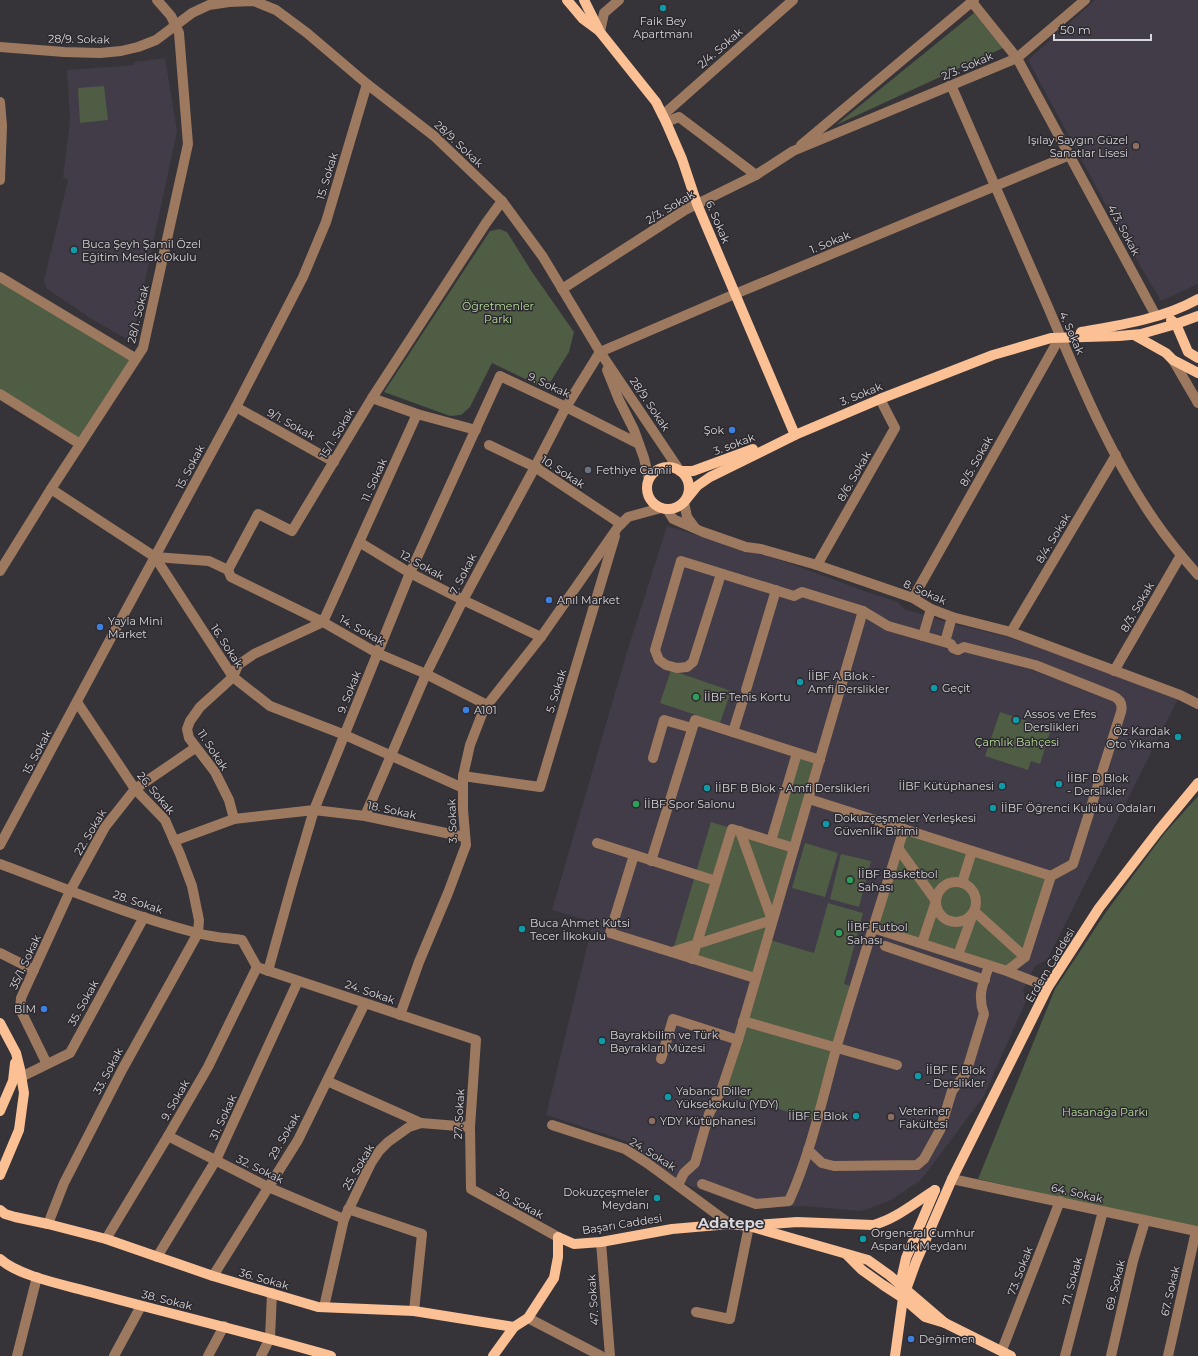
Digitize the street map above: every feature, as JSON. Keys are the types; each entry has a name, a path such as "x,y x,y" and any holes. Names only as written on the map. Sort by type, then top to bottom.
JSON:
{"main road":[{"name":"6. Sokak","path":"567,0 583,19 600,32"},
{"name":"6. Sokak","path":"584,0 600,32 656,102 665,119 682,159 697,204 795,435"},
{"name":"3. Sokak","path":"684,502 697,486 710,477 795,435 880,399 993,356 1051,338 1131,323 1179,309 1198,299"},
{"path":"1156,316 1167,317 1176,324 1188,352 1198,358"},
{"name":"3. Sokak","path":"1060,337 1134,335 1176,324 1198,316"},
{"path":"1134,335 1166,353 1173,360 1198,373"},
{"name":"3. sokak","path":"680,471 693,471 795,435"},
{"path":"666,467 680,471 685,475 689,489 688,496 684,502 674,508 664,508 655,504 650,499 647,485 653,473 666,467"},
{"name":"Erdem Caddesi","path":"903,1291 952,1179 1048,987 1099,908 1159,830 1198,783"},
{"path":"0,1023 16,1053 24,1093 19,1130 0,1175"},
{"path":"2,1105 13,1081 16,1053"},
{"path":"935,1190 952,1179"},
{"name":"Erdem Caddesi","path":"895,1356 906,1258 935,1190"},
{"name":"Başarı Caddesi","path":"750,1226 797,1222 872,1225 885,1222 900,1214 915,1202 935,1190"},
{"name":"36. Sokak","path":"0,1210 5,1214 15,1217 48,1224 106,1240 213,1276 310,1305 414,1311 514,1327"},
{"name":"Başarı Caddesi","path":"558,1237 574,1244 601,1242 672,1228 730,1224 750,1226 868,1260 903,1291 945,1323 1002,1350 1011,1356"},
{"path":"494,1356 514,1327 528,1318 554,1278 558,1257 558,1237"},
{"name":"38. Sokak","path":"0,1258 7,1265 38,1277 141,1306 270,1338 331,1356"}],"street":[{"path":"157,0 171,16 175,25"},
{"name":"28/9. Sokak","path":"0,47 64,52 100,53 121,51 138,47 156,40 192,13 208,5 253,0 276,10 308,33 367,84 434,136 502,201 543,257 600,352 680,471"},
{"path":"600,32 604,13 619,0"},
{"name":"2/4. Sokak","path":"665,119 793,0"},
{"name":"2/3. Sokak","path":"794,151 1017,58 1085,0"},
{"path":"973,1 1017,58"},
{"name":"2/3. Sokak","path":"562,289 685,210 756,175 794,151 973,1"},
{"name":"28/1. Sokak","path":"0,571 135,358 143,348 188,144 179,33 175,25"},
{"name":"4/3. Sokak","path":"1017,58 1156,316"},
{"name":"15. Sokak","path":"0,846 236,407 299,284 326,222 367,84"},
{"name":"4. Sokak","path":"951,85 1060,337 1097,418 1126,475 1155,522 1198,575"},
{"path":"0,102 2,126 0,180"},
{"path":"665,119 679,117 756,175"},
{"name":"1. Sokak","path":"600,352 735,294 1070,155"},
{"name":"15/1. Sokak","path":"228,570 258,514 292,532 372,398 486,223 502,201"},
{"path":"0,277 135,358"},
{"name":"8/5. Sokak","path":"913,598 1060,337"},
{"name":"28/9. Sokak","path":"600,352 619,400 640,444 649,479"},
{"name":"7. Sokak","path":"365,816 426,674 462,600 566,407 600,352"},
{"path":"1173,360 1198,404"},
{"name":"9. Sokak","path":"268,971 314,810 410,573 500,376 640,444"},
{"path":"0,394 80,444"},
{"path":"372,398 418,414 476,430"},
{"name":"8/6. Sokak","path":"817,565 895,428 880,399"},
{"name":"9/1. Sokak","path":"236,407 334,462"},
{"name":"11. Sokak","path":"322,622 418,414"},
{"name":"10. Sokak","path":"489,446 535,467 619,525"},
{"name":"8/4. Sokak","path":"1010,632 1116,455"},
{"name":"16. Sokak","path":"52,489 155,557 232,677 270,706 345,735 463,788"},
{"path":"684,502 688,517 695,528"},
{"path":"619,525 628,517 664,508"},
{"name":"8. Sokak","path":"664,508 673,519 703,532 746,547 760,549 817,565 913,598 931,609 952,617 1010,632 1068,652 1114,671 1180,695 1198,704"},
{"name":"3. Sokak","path":"400,1015 419,962 466,845 463,810 463,776 470,745 484,709 540,637 619,525"},
{"name":"5. Sokak","path":"463,776 540,787 619,525"},
{"name":"12. Sokak","path":"359,542 410,573 462,600 540,637"},
{"name":"8/3. Sokak","path":"1114,671 1181,555"},
{"path":"155,557 209,561 228,570 231,577 322,622"},
{"path":"721,574 692,662 687,667 677,668 666,665 659,660 655,650 681,562 776,590 794,596 802,592 863,611 888,626 948,643 953,648 958,650 964,647 1035,665 1113,696 1121,701 1123,707 1122,712 1073,864 1051,876 1025,957 1007,971"},
{"path":"746,690 776,590"},
{"path":"923,636 931,609"},
{"path":"678,1185 684,1173 695,1163 709,1114 721,1092 738,1040 863,611"},
{"path":"948,643 952,617"},
{"name":"14. Sokak","path":"232,677 238,665 254,654 322,622 377,653 426,674 487,706"},
{"name":"11. Sokak","path":"232,677 200,707 190,721 187,729 189,738 215,772 229,800 234,819"},
{"path":"733,732 743,700"},
{"name":"26. Sokak","path":"77,702 135,789 165,820 180,854 195,899 199,920 198,933"},
{"path":"653,758 664,720 692,728"},
{"path":"651,861 694,720 820,760"},
{"name":"22. Sokak","path":"70,891 105,827 135,789 196,748"},
{"path":"771,840 797,753"},
{"path":"809,798 1051,876"},
{"path":"174,841 234,819 314,810"},
{"name":"18. Sokak","path":"314,810 365,816 465,837"},
{"path":"702,1184 756,1204 788,1201 799,1178 808,1150 836,1048 872,928 904,829"},
{"path":"736,830 794,848"},
{"path":"692,959 716,881 736,830"},
{"path":"736,830 772,920"},
{"path":"597,843 716,881"},
{"path":"898,848 936,901 940,914 951,921 958,922 970,917 974,911"},
{"path":"962,883 972,851"},
{"path":"634,855 610,933 755,978"},
{"name":"28. Sokak","path":"1,867 144,917 198,933 242,940 256,967"},
{"path":"922,944 940,889 951,882 962,883 970,887 974,892 976,905 958,955"},
{"name":"35/1. Sokak","path":"47,1064 20,1009 21,998 70,891"},
{"path":"974,911 1025,957"},
{"name":"35. Sokak","path":"21,1077 70,1053 144,917"},
{"path":"672,953 772,920"},
{"path":"872,928 1007,971 1048,987"},
{"name":"33. Sokak","path":"48,1224 64,1183 122,1070 198,933"},
{"path":"885,946 984,980"},
{"path":"0,953 34,970"},
{"path":"808,1150 822,1163 834,1166 917,1164 924,1159 940,1130 952,1091 966,1073 984,1014 981,1005 981,991 989,966"},
{"name":"9. Sokak","path":"106,1240 208,1067 256,967"},
{"name":"24. Sokak","path":"256,967 476,1040"},
{"name":"31. Sokak","path":"158,1257 216,1160 298,981"},
{"name":"29. Sokak","path":"213,1276 298,1140 365,1002"},
{"path":"661,1059 673,1019 738,1040"},
{"path":"743,1021 897,1065"},
{"name":"27. Sokak","path":"471,1189 470,1127 476,1040"},
{"path":"327,1081 421,1123"},
{"name":"25. Sokak","path":"324,1307 344,1219 378,1151 408,1128 421,1123 470,1127"},
{"name":"24. Sokak","path":"552,1125 625,1149 678,1185 730,1224"},
{"name":"32. Sokak","path":"168,1136 268,1187 344,1219"},
{"name":"64. Sokak","path":"952,1179 1196,1231"},
{"name":"30. Sokak","path":"471,1189 558,1237"},
{"name":"73. Sokak","path":"1002,1350 1060,1201"},
{"path":"348,1209 422,1234 414,1311"},
{"name":"71. Sokak","path":"1065,1356 1103,1211"},
{"name":"69. Sokak","path":"1111,1356 1133,1261 1145,1221"},
{"path":"696,1312 730,1319 750,1226"},
{"name":"67. Sokak","path":"1168,1356 1196,1231"},
{"name":"47. Sokak","path":"601,1242 610,1356"},
{"path":"18,1356 38,1277"},
{"path":"261,1356 270,1338 272,1294"},
{"path":"114,1356 141,1306"},
{"path":"528,1318 601,1356"},
{"path":"208,1356 224,1326"}],"shaded area":[{"name":"Işılay Saygın Güzel Sanatlar Lisesi","path":"1095,0 1198,0 1198,284 1161,301 1120,231 1028,60"},
{"path":"165,58 177,131 132,342 90,318 46,288 44,280 68,180 63,178 70,120 67,70 134,65 135,62"},
{"path":"667,526 789,563 898,602 904,609 957,625 1009,637 1178,699 1047,960 1035,966 1032,972 1023,991 1026,1001 984,1096 921,1180 891,1200 868,1209 859,1211 805,1206 763,1208 747,1207 674,1180 665,1175 626,1141 546,1115 593,922 552,910 626,655"}],"green space":[{"path":"974,13 1003,48 836,125"},
{"path":"104,86 108,120 80,123 78,88"},
{"name":"Öğretmenler Parkı","path":"499,229 507,232 532,272 574,332 569,352 546,389 492,363 470,407 461,415 450,416 384,392 490,231"},
{"path":"0,277 135,358 80,444 0,394"},
{"name":"İİBF Tenis Kortu","path":"671,670 731,691 720,723 660,703"},
{"name":"Çamlık Bahçesi","path":"1000,712 1051,729 1040,764 1031,761 1028,770 985,756"},
{"path":"797,753 820,760 767,939 814,953 828,903 863,913 844,984 854,987 817,1121 721,1091 755,978 672,953 711,822 771,840"},
{"name":"Hasanağa Parkı","path":"1198,796 1198,1228 978,1179 1055,989 1106,912 1164,834"},
{"path":"904,829 1051,876 1025,957 1007,971 873,928"},
{"path":"805,843 838,853 825,897 792,888"},
{"name":"İİBF Basketbol Sahası","path":"841,854 871,861 859,907 830,899"}],"place":[{"name":"Faik Bey Apartmanı","path":"663,8"},
{"name":"Işılay Saygın Güzel Sanatlar Lisesi","path":"1136,146"},
{"name":"Buca Şeyh Şamil Özel Eğitim Meslek Okulu","path":"74,250"},
{"name":"Şok","path":"732,430"},
{"name":"Fethiye Camii","path":"588,470"},
{"name":"Anıl Market","path":"549,600"},
{"name":"Yayla Mini Market","path":"100,627"},
{"name":"İİBF A Blok - Amfi Derslikler","path":"800,682"},
{"name":"Geçit","path":"934,688"},
{"name":"İİBF Tenis Kortu","path":"696,697"},
{"name":"A101","path":"466,710"},
{"name":"Assos ve Efes Derslikleri","path":"1016,720"},
{"name":"Öz Kardak Oto Yıkama","path":"1178,737"},
{"name":"İİBF D Blok - Derslikler","path":"1059,784"},
{"name":"İİBF Kütüphanesi","path":"1002,786"},
{"name":"İİBF B Blok - Amfi Derslikleri","path":"707,788"},
{"name":"İİBF Spor Salonu","path":"636,804"},
{"name":"İİBF Öğrenci Kulübü Odaları","path":"993,808"},
{"name":"Dokuzçeşmeler Yerleşkesi Güvenlik Birimi","path":"826,824"},
{"name":"İİBF Basketbol Sahası","path":"850,880"},
{"name":"Buca Ahmet Kutsi Tecer İlkokulu","path":"522,929"},
{"name":"İİBF Futbol Sahası","path":"839,933"},
{"name":"BİM","path":"44,1009"},
{"name":"Bayrakbilim ve Türk Bayrakları Müzesi","path":"602,1041"},
{"name":"İİBF E Blok - Derslikler","path":"918,1076"},
{"name":"Yabancı Diller Yüksekokulu (YDY)","path":"668,1097"},
{"name":"İİBF E Blok","path":"856,1116"},
{"name":"Veteriner Fakültesi","path":"891,1117"},
{"name":"YDY Kütüphanesi","path":"652,1121"},
{"name":"Dokuzçeşmeler Meydanı","path":"657,1198"},
{"name":"Orgeneral Cumhur Asparuk Meydanı","path":"863,1239"},
{"name":"Değirmen","path":"911,1339"}],"district":[{"name":"Adatepe","path":"731,1222"}]}
